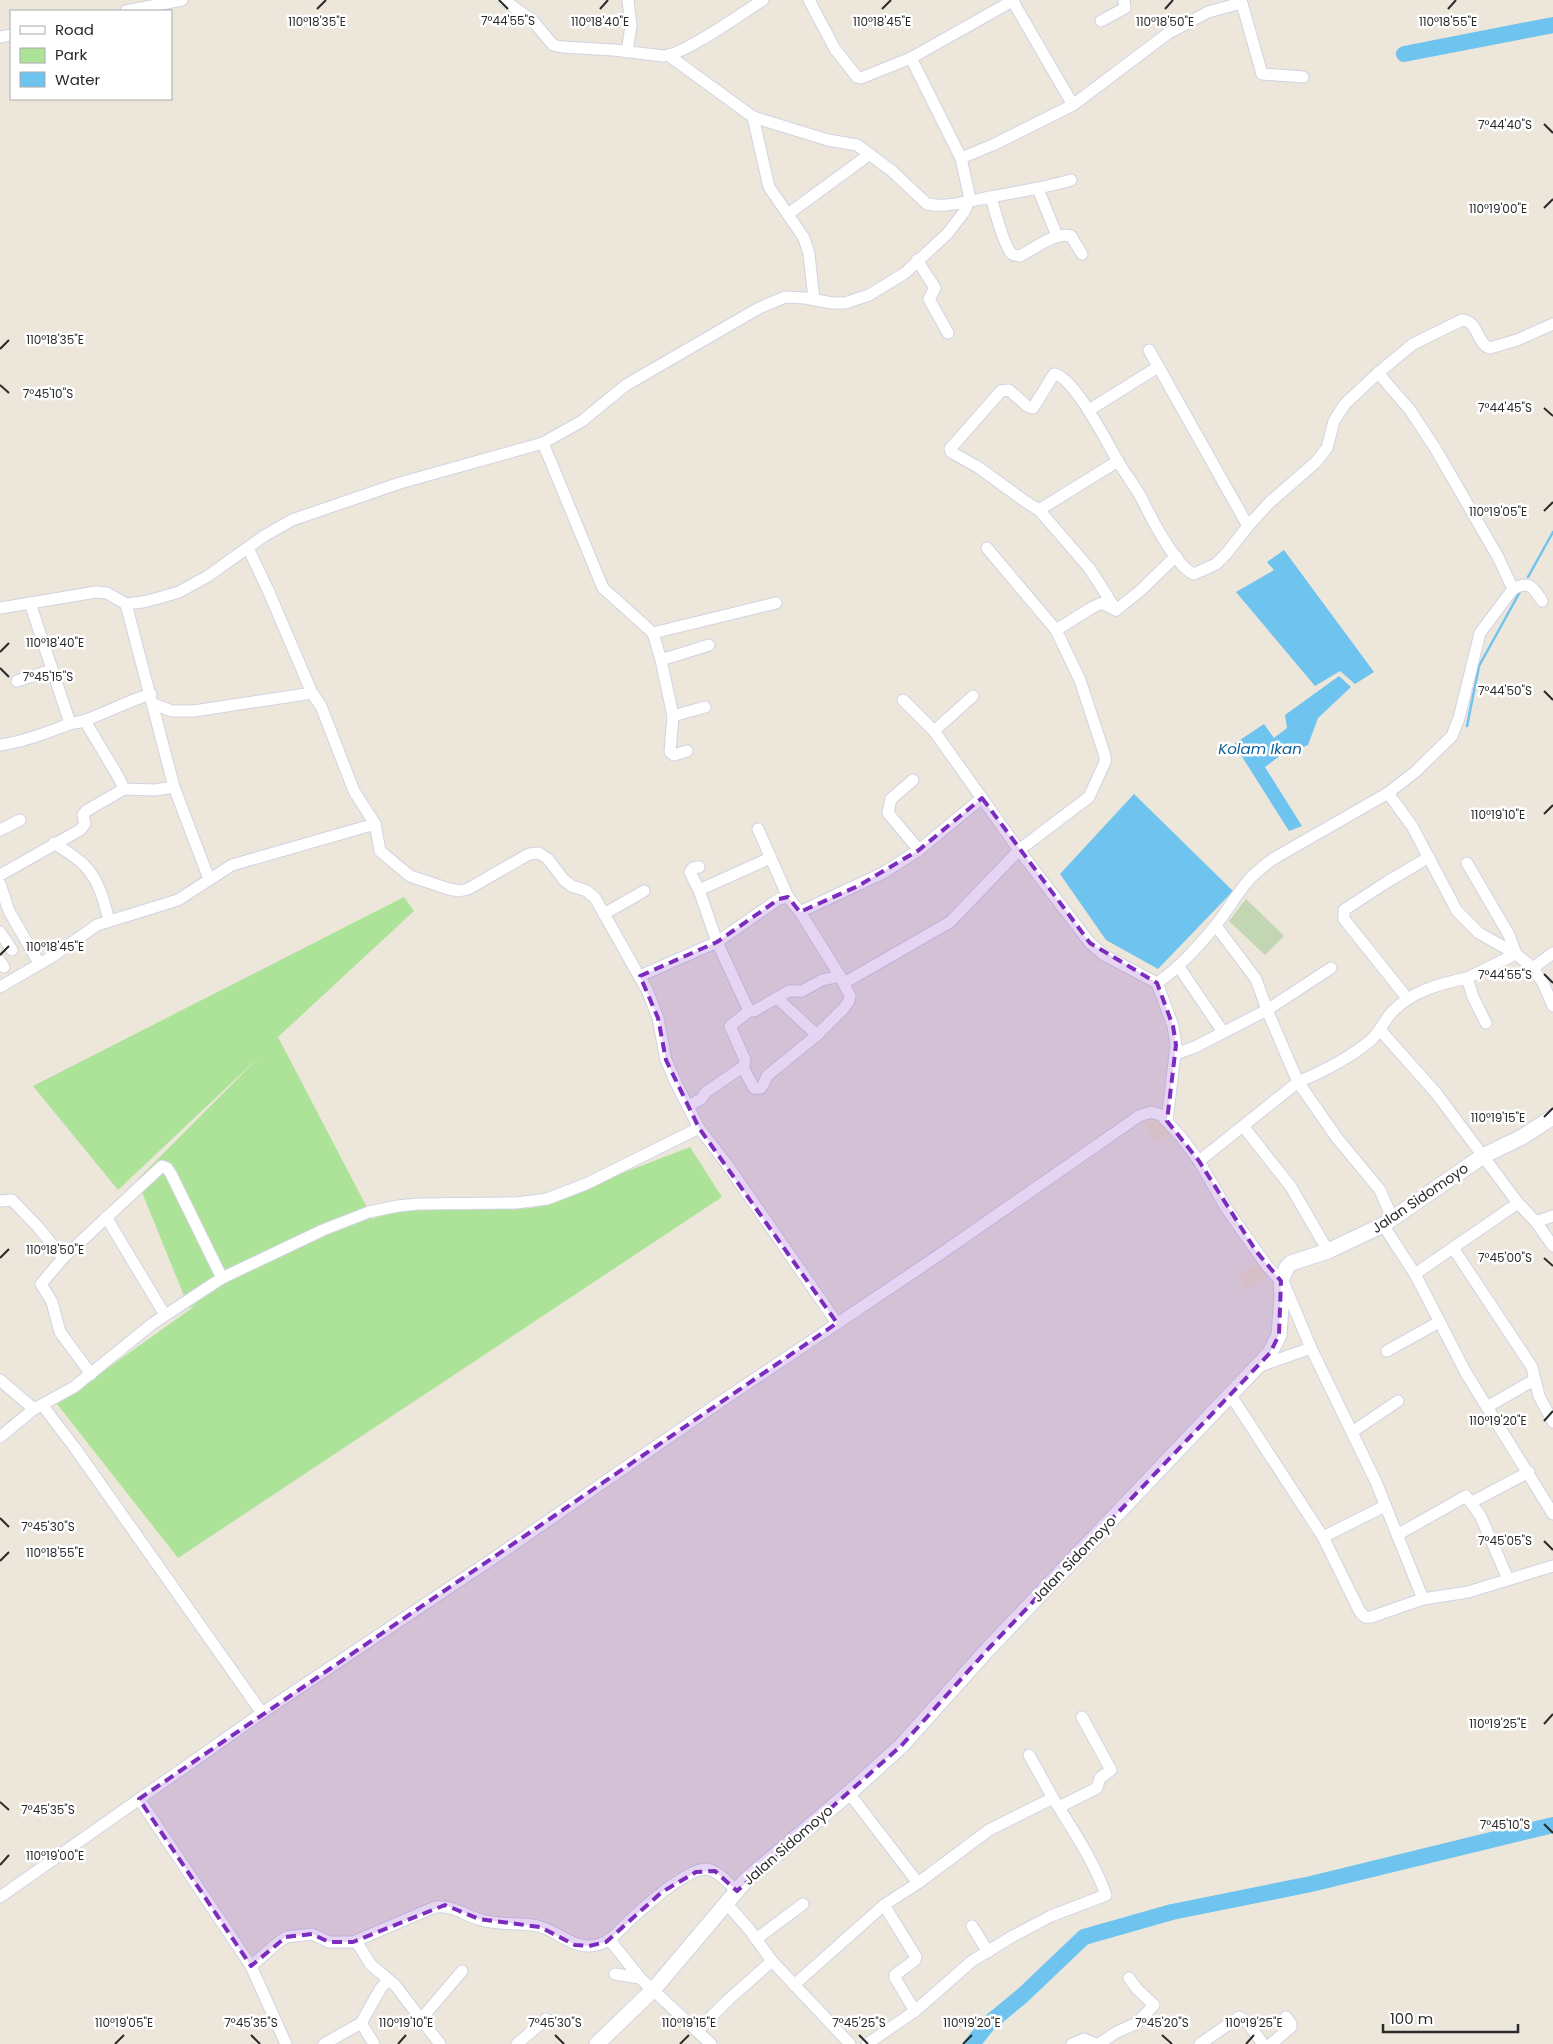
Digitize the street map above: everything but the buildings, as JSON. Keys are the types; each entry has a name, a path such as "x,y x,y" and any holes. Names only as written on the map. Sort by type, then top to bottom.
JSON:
{"main road":[{"name":"Jalan Sidomoyo","path":"597,2044 652,1990 726,1903 754,1874 901,1746 988,1648 1258,1367 1270,1353 1279,1335 1282,1295 1281,1281 1287,1267 1291,1263 1328,1251 1388,1222 1483,1156 1522,1137 1553,1117"}],"street":[{"path":"131,10 182,0"},
{"path":"504,0 534,21 553,45 668,56 753,117 828,140 855,144 870,154 927,204 934,205 969,195 991,197 1038,190 1070,180"},
{"path":"627,52 631,26 628,0"},
{"path":"668,56 694,44 763,0"},
{"path":"809,0 835,49 857,77 864,78 911,58 1013,0 1074,105"},
{"path":"1101,21 1125,8 1124,0"},
{"path":"961,158 995,144 1074,105 1167,34 1208,12 1241,1 1262,74 1303,77"},
{"path":"0,608 96,592 107,594 126,604 144,602 179,592 208,576 264,536 292,520 324,507 440,470 542,443 582,421 626,385 759,308 785,297 832,304 845,303 869,295 899,278 956,224 969,195 961,158 911,58"},
{"path":"753,117 768,183 804,238 809,254 814,300"},
{"path":"788,214 870,154"},
{"path":"1038,190 1057,236"},
{"path":"991,197 1010,253 1020,256 1057,236 1070,234 1082,254"},
{"path":"917,260 935,288 929,299 948,333"},
{"path":"1116,610 1090,569 1039,510 978,467 953,454 950,449 1000,392 1009,390 1026,406 1033,408 1054,374 1063,378 1089,410 1141,497 1153,524 1189,572 1198,573 1216,564 1269,503 1316,462 1327,448 1334,422 1345,404 1413,344 1462,320 1468,320 1472,324 1484,345 1490,348 1517,340 1553,324"},
{"path":"1149,350 1248,526"},
{"path":"1089,410 1158,368"},
{"path":"1378,373 1410,410 1435,448 1498,557 1513,588"},
{"path":"542,443 603,588 653,633 673,716 670,752 674,755 687,752"},
{"path":"1039,510 1118,461"},
{"path":"248,548 312,693 321,706 354,791 375,824 380,851 402,870 419,880 459,891 468,889 528,854 539,853 548,859 564,880 592,895 640,976 658,1018 666,1060 699,1128 726,1163 837,1323"},
{"path":"758,830 788,897 800,912 842,979 850,996 849,1001 817,1035 770,1074 766,1078 765,1084 760,1088 754,1088 743,1068 745,1060 730,1026 749,1011 777,998 789,990 802,991 822,980 842,979 950,922 1019,850 1089,797 1105,762 1092,713 1080,680 1056,630 988,548"},
{"path":"1116,610 1176,556"},
{"path":"1157,984 1179,967 1216,926 1247,882 1273,859 1388,793 1415,772 1452,736 1459,718 1480,633 1513,588 1527,584 1532,587 1542,600"},
{"path":"30,603 70,723"},
{"path":"653,633 776,603"},
{"path":"1056,630 1102,603 1116,610"},
{"path":"126,604 174,787 209,879"},
{"path":"661,660 710,645"},
{"path":"17,681 52,670"},
{"path":"0,745 25,740 70,723 85,720 128,701 152,699 172,711 194,711 312,693"},
{"path":"934,731 973,696"},
{"path":"903,700 934,731 1019,850 1096,950 1157,984 1173,1026 1175,1054 1167,1121"},
{"path":"673,716 704,707"},
{"path":"85,720 120,778 124,788"},
{"path":"913,780 891,799 888,813 919,850"},
{"path":"0,875 80,830 85,824 83,815 86,811 124,788 154,790 174,787"},
{"path":"1388,793 1412,826 1457,910 1466,922 1479,933 1516,954 1532,968 1538,975 1553,1006"},
{"path":"800,912 883,873 919,850 982,798"},
{"path":"0,830 20,820"},
{"path":"0,987 53,956 97,926 178,900 232,865 375,824"},
{"path":"54,843 84,864 100,889 110,921"},
{"path":"1407,998 1344,920 1343,914 1344,910 1429,857"},
{"path":"699,890 770,858"},
{"path":"1467,863 1509,935 1516,954"},
{"path":"699,866 693,868 690,872 699,890 717,942 749,1011"},
{"path":"0,884 14,920 39,963"},
{"path":"604,914 644,891"},
{"path":"640,976 717,942 779,899 788,897"},
{"path":"0,925 14,920"},
{"path":"1216,926 1256,979 1267,1010 1298,1082 1337,1138 1380,1190 1388,1222 1466,1373 1529,1472 1548,1492 1553,1514"},
{"path":"0,932 12,950"},
{"path":"1532,968 1553,953"},
{"path":"1199,1161 1298,1082 1353,1054 1381,1030 1391,1013 1407,998 1440,984 1467,978 1516,954"},
{"path":"1179,967 1223,1032"},
{"path":"1175,1054 1195,1047 1267,1010 1331,968"},
{"path":"1467,978 1473,997 1486,1023"},
{"path":"777,998 817,1035"},
{"path":"1381,1030 1436,1093 1518,1204 1536,1222 1553,1246"},
{"path":"688,1106 701,1099 706,1092 743,1068"},
{"path":"0,1897 262,1713 494,1558 936,1257 1139,1116 1151,1112 1161,1115 1181,1136 1199,1161 1226,1208 1288,1292 1310,1348 1376,1482 1423,1599"},
{"path":"1243,1126 1291,1187 1328,1251"},
{"path":"0,1437 38,1407 74,1387 165,1315 222,1278 323,1230 369,1212 418,1204 516,1203 547,1199 586,1184 699,1128"},
{"path":"91,1374 60,1332 52,1302 42,1287 42,1282 63,1258 162,1166 167,1168 222,1278"},
{"path":"0,1201 12,1200 38,1227 63,1258"},
{"path":"1416,1274 1518,1204"},
{"path":"1536,1222 1553,1216"},
{"path":"106,1217 165,1315"},
{"path":"1453,1248 1532,1367 1539,1396 1553,1422"},
{"path":"1387,1351 1439,1322"},
{"path":"1258,1367 1310,1348"},
{"path":"0,1380 38,1407 75,1448 262,1713"},
{"path":"1487,1407 1534,1380"},
{"path":"1230,1394 1323,1537 1360,1612 1365,1617 1371,1617 1423,1599 1468,1592 1553,1566"},
{"path":"1352,1432 1398,1401"},
{"path":"1472,1502 1529,1472"},
{"path":"1396,1535 1466,1496 1480,1515 1508,1579"},
{"path":"1323,1537 1385,1506"},
{"path":"794,1984 884,1905 918,1883 989,1830 1056,1802 1097,1788 1100,1778 1111,1770 1082,1717"},
{"path":"867,2044 915,2010 972,1961 1012,1936 1051,1916 1106,1895 1102,1883 1029,1755"},
{"path":"849,1793 918,1883"},
{"path":"139,1799 251,1966 286,2044"},
{"path":"251,1966 274,1945 286,1938 312,1934 330,1942 356,1941 435,1907 445,1905 478,1920 507,1924 527,1924 540,1927 552,1931 575,1945 589,1946 606,1942 662,1892 696,1872 706,1869 714,1872 737,1891"},
{"path":"726,1903 772,1961 850,2044"},
{"path":"756,1939 803,1904"},
{"path":"884,1905 916,1958 895,1975 915,2010"},
{"path":"972,1926 988,1952"},
{"path":"609,1939 640,1978 711,2044"},
{"path":"356,1941 371,1965 395,1985 440,2044"},
{"path":"697,2031 728,2000 772,1961"},
{"path":"422,2018 462,1971"},
{"path":"615,1974 640,1978"},
{"path":"1072,2044 1084,2039 1098,2044 1115,2033 1137,2023 1154,2004 1137,1989 1129,1978"},
{"path":"324,2044 361,2023 381,1988 388,1980"},
{"path":"1200,2044 1239,2016 1247,2022 1263,2044"},
{"path":"1270,2044 1291,2027 1286,2017"},
{"path":"517,2044 546,2018"},
{"path":"361,2023 374,2044"}],"highlighted area":[{"path":"982,798 1090,943 1157,983 1173,1026 1176,1045 1167,1121 1199,1161 1256,1251 1281,1281 1279,1335 1270,1353 989,1648 901,1746 737,1891 715,1871 696,1872 662,1892 606,1942 589,1946 575,1945 540,1927 479,1919 445,1905 353,1942 329,1942 312,1934 286,1937 251,1966 139,1799 837,1323 699,1128 666,1060 658,1018 640,976 717,942 779,899 788,897 800,912 858,886 919,850"}],"shaded area":[{"path":"1156,1116 1172,1133 1156,1143 1144,1124"},
{"path":"1260,1263 1268,1276 1246,1289 1238,1277"}],"green space":[{"path":"404,897 414,911 278,1037 373,1219 395,1210 532,1208 690,1147 722,1197 178,1558 57,1404 195,1306 189,1308 137,1180 259,1057 118,1190 33,1086"},
{"path":"1246,899 1284,936 1265,955 1229,921"}],"water":[{"path":"1284,550 1374,672 1355,684 1340,671 1315,686 1236,592 1274,570 1267,562"},
{"name":"Kolam Ikan","path":"1339,676 1351,687 1318,718 1308,745 1289,753 1276,741 1284,753 1265,767 1302,826 1289,831 1234,744 1264,724 1274,738 1287,728 1285,715"},
{"path":"1134,794 1233,891 1158,969 1106,940 1060,874"}],"waterway":[{"path":"1404,54 1553,25"},
{"path":"1528,577 1553,532"},
{"path":"1467,726 1479,666 1521,590"},
{"path":"972,2044 988,2024 1022,1996 1084,1937 1172,1912 1311,1884 1553,1825"}]}
